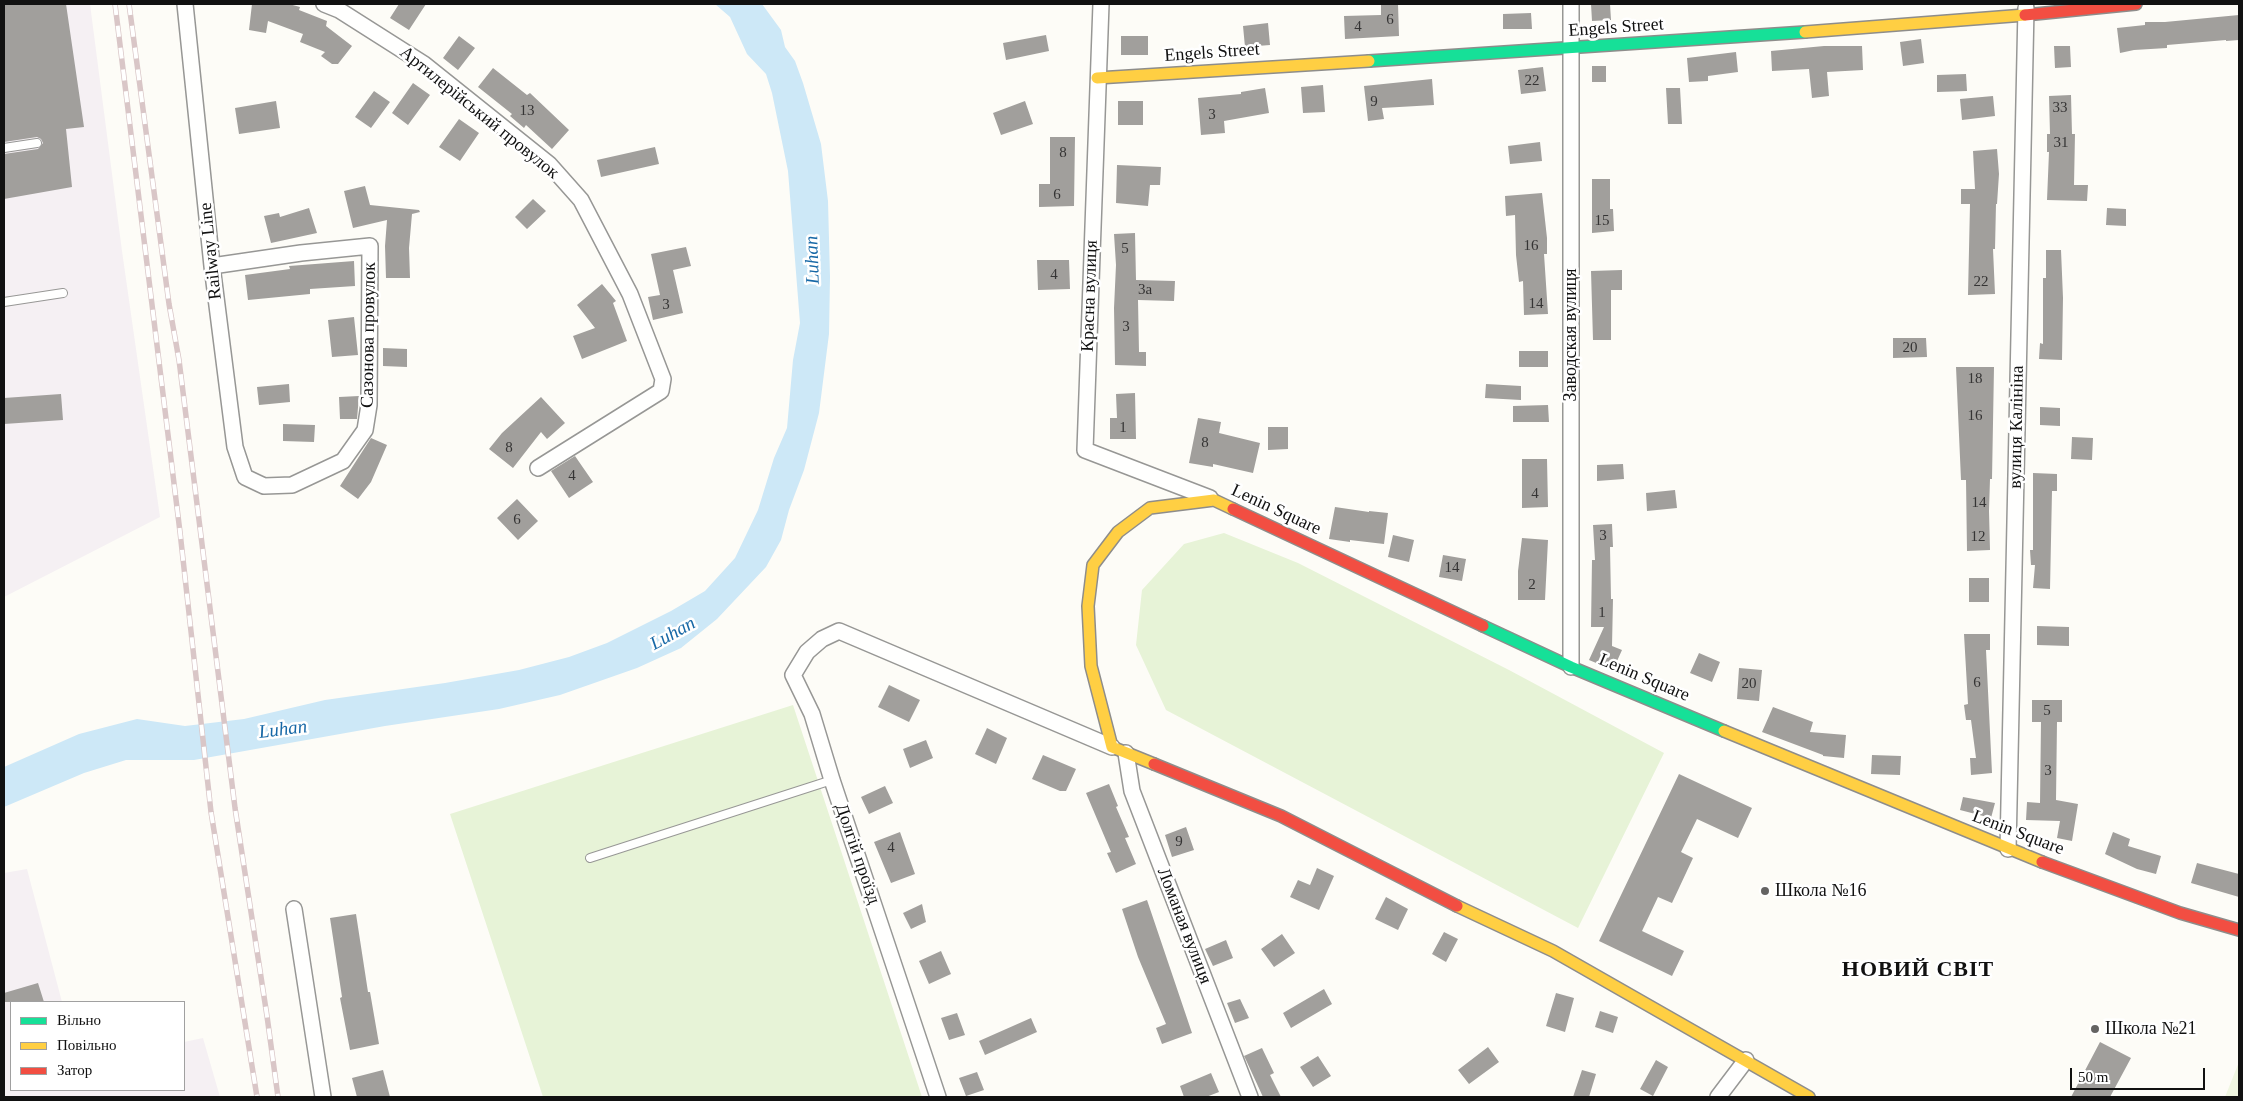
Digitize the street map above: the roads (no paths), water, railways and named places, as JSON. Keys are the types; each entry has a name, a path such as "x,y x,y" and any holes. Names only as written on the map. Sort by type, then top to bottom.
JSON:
{"street":[{"name":"Railway Line","path":"186,4 212,266 235,447 245,476 264,486"},
{"name":"Артилерійський провулок","path":"324,4 339,10 424,64 550,164 581,200 630,294 663,379 661,391 538,468"},
{"name":"Красна вулиця","path":"1101,4 1085,450 1214,500"},
{"name":"Заводская вулиця","path":"1571,4 1571,667"},
{"name":"Engels Street","path":"1097,78 1572,49 2026,9 2136,4"},
{"name":"вулиця Калініна","path":"2008,849 2026,9"},
{"name":"Сазонова провулок","path":"212,266 301,253 370,246 369,405 365,430 343,461 292,485 264,486"},
{"name":"Lenin Square","path":"1119,750 1091,666 1088,606 1093,565 1118,532 1150,508 1214,500 1571,667 2008,849 2180,913 2239,930"},
{"name":"Долгій проїзд","path":"938,1097 832,780 812,714 793,675 807,652 822,639 839,632 1119,750"},
{"path":"1119,750 1281,816 1420,889 1553,951 1809,1097"},
{"name":"Ломаная вулиця","path":"1119,750 1132,791 1244,1095"},
{"path":"294,909 323,1097"},
{"path":"1718,1097 1746,1060"}],"lane":[{"path":"4,148 37,143"},
{"path":"4,302 63,293"},
{"path":"590,858 832,780"}],"water":[{"name":"Luhan","path":"715,4 762,4 781,30 785,47 795,61 803,83 821,144 828,201 829,334 819,413 804,470 789,510 781,540 766,567 717,619 681,648 637,668 560,695 499,709 385,726 194,760 126,760 84,773 4,807 4,767 79,734 137,719 185,726 244,719 325,700 445,683 519,670 569,657 607,643 671,611 705,591 735,558 758,510 774,458 787,428 793,360 800,323 788,171 772,93 766,74 747,54 730,17"}],"railway":[{"path":"115,4 180,532 211,812 257,1097"},
{"path":"129,4 169,304 179,360 235,808 278,1097"}],"place":[{"name":"Школа №16","path":"1765,891"},
{"name":"Школа №21","path":"2095,1029"}],"district":[{"name":"НОВИЙ СВІТ","path":"1918,970"}]}
